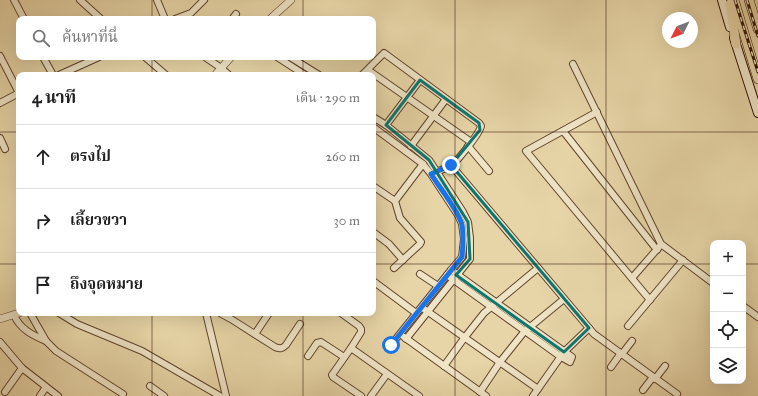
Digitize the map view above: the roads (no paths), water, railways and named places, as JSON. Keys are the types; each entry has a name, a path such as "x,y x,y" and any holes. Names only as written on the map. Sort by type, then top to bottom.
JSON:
{"main road":[{"path":"722,0 758,113"},
{"path":"730,0 736,44"},
{"path":"734,0 758,80"},
{"path":"749,0 758,29"},
{"path":"755,0 758,7"}],"street":[{"path":"14,0 22,16"},
{"path":"80,0 98,16"},
{"path":"157,0 164,16"},
{"path":"273,16 291,0"},
{"path":"185,16 188,15 201,1"},
{"path":"366,72 384,53 481,126 480,130 451,165 434,173"},
{"path":"0,56 16,87"},
{"path":"44,60 50,72"},
{"path":"66,72 92,60"},
{"path":"148,60 162,72"},
{"path":"208,60 219,72 229,60"},
{"path":"282,60 300,72"},
{"path":"295,60 314,72"},
{"path":"573,64 661,244 710,281"},
{"path":"376,75 433,115 469,144 489,171"},
{"path":"386,125 420,80"},
{"path":"0,102 16,94"},
{"path":"411,146 446,99"},
{"path":"597,112 526,151 650,300"},
{"path":"376,119 386,125 429,160 434,173"},
{"path":"376,129 434,173 463,212 468,222 470,238 470,259 438,286 391,345"},
{"path":"563,131 656,250"},
{"path":"0,138 5,149"},
{"path":"395,201 423,164"},
{"path":"451,165 589,328 677,394"},
{"path":"376,188 395,201 400,218 421,242 394,268"},
{"path":"376,234 389,244 403,260"},
{"path":"632,278 661,244"},
{"path":"628,326 683,260"},
{"path":"444,366 465,337 493,305 538,268"},
{"path":"420,274 438,286"},
{"path":"452,275 562,354"},
{"path":"406,339 452,275"},
{"path":"376,283 416,313"},
{"path":"480,392 500,362 527,329 564,299"},
{"path":"421,307 538,389"},
{"path":"746,308 758,317"},
{"path":"0,319 16,314"},
{"path":"16,316 17,323 23,329 34,336 46,340"},
{"path":"32,316 46,340 56,351 123,394"},
{"path":"64,316 77,324 142,351 220,396"},
{"path":"207,316 226,396"},
{"path":"232,316 279,349 283,348 300,324"},
{"path":"256,334 267,316"},
{"path":"345,316 359,326 361,332 332,375 361,396"},
{"path":"533,396 562,354 589,328"},
{"path":"399,334 486,396"},
{"path":"611,367 632,341"},
{"path":"0,342 22,368 58,396"},
{"path":"308,356 318,343 321,342 344,357"},
{"path":"351,348 419,396"},
{"path":"643,390 665,366"},
{"path":"5,392 22,368"},
{"path":"372,396 387,374"},
{"path":"150,386 155,394 164,396"},
{"path":"40,396 46,387"}],"railway":[{"path":"735,0 758,72"},
{"path":"747,0 758,36"}]}
